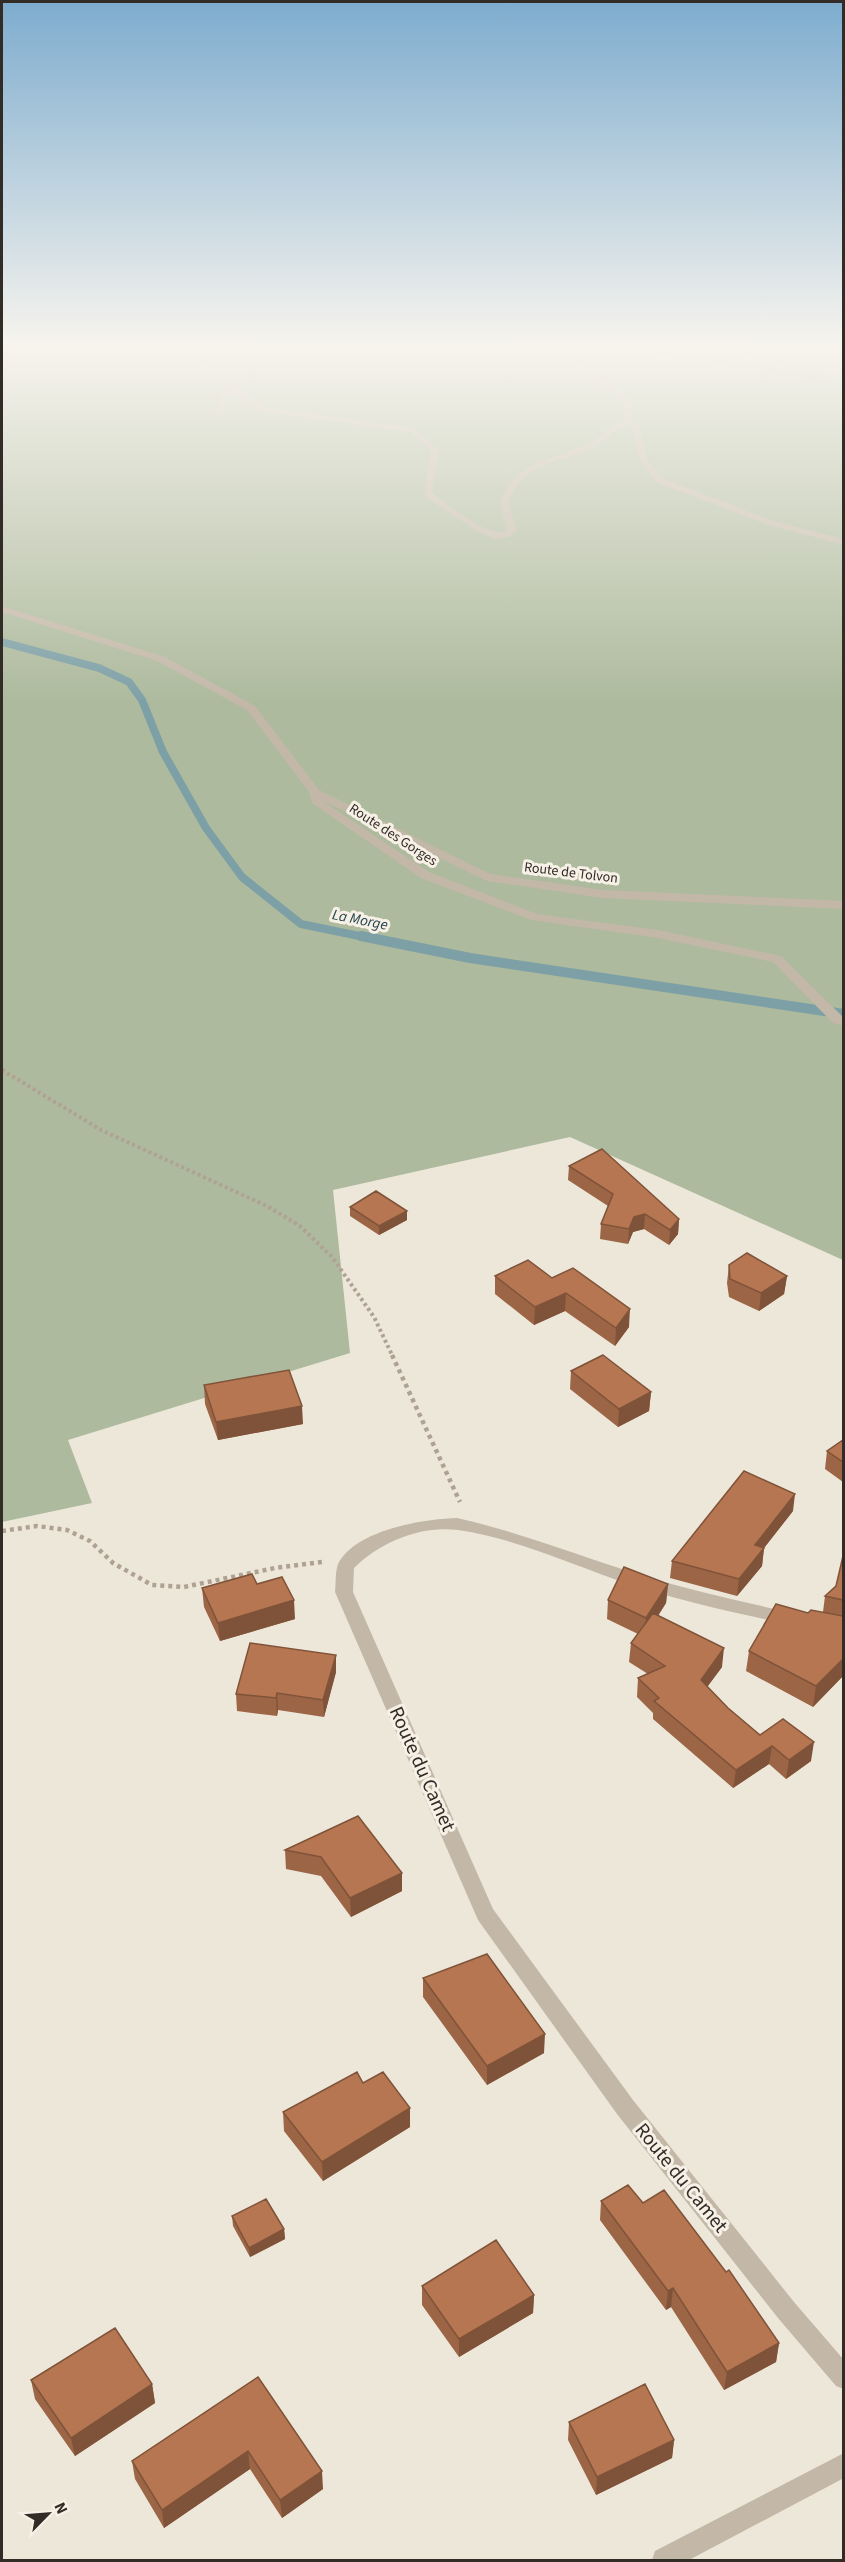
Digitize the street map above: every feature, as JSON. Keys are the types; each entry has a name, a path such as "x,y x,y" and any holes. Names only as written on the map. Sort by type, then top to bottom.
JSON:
{"street":[{"path":"432,466 427,494 481,530 496,536 510,534 512,530 503,506 508,491 518,477 539,466"},
{"path":"648,466 662,481 688,493 760,519 843,542"},
{"name":"Route des Gorges","path":"2,609 161,659 251,708 315,792 316,801 425,875 535,916 658,934 777,959 841,1021"},
{"name":"Route de Tolvon","path":"315,792 487,877 603,894 843,905"},
{"path":"346,1566 363,1549 400,1532 429,1525 457,1524 498,1533 637,1580 724,1604 809,1622"},
{"name":"Route du Camet","path":"346,1566 344,1592 485,1914 625,2108 843,2378"},
{"path":"664,2560 843,2465"}],"path":[{"path":"2,1071 101,1130 267,1206 300,1226 332,1257 374,1317 433,1441 461,1505 457,1524"},
{"path":"2,1531 37,1526 67,1530 90,1541 113,1563 153,1585 184,1587 275,1568 322,1562 346,1566"}],"green space":[{"path":"2,466 843,466 843,1260 570,1137 333,1190 350,1353 68,1440 92,1503 2,1522"}],"building":[{"path":"602,1149 679,1219 670,1230 645,1214 634,1217 629,1229 601,1224 613,1194 569,1166"},
{"path":"376,1191 407,1211 379,1226 350,1207"},
{"path":"747,1253 787,1276 761,1293 730,1279 729,1265"},
{"path":"528,1260 552,1278 573,1268 630,1309 616,1328 566,1293 535,1307 495,1276"},
{"path":"603,1355 651,1392 619,1409 571,1371"},
{"path":"289,1370 302,1406 216,1422 204,1385"},
{"path":"843,1440 843,1462 827,1451"},
{"path":"744,1471 795,1494 755,1545 764,1548 739,1579 672,1561"},
{"path":"843,1556 843,1600 825,1596 836,1586"},
{"path":"624,1567 668,1584 646,1618 608,1600"},
{"path":"252,1574 257,1584 282,1577 294,1600 218,1623 202,1588"},
{"path":"776,1604 808,1613 811,1610 843,1616 843,1659 816,1686 749,1651"},
{"path":"653,1613 724,1648 701,1680 728,1708 760,1735 783,1719 814,1742 789,1760 772,1746 736,1770 654,1701 659,1698 638,1678 665,1666 631,1643"},
{"path":"250,1643 336,1655 323,1700 277,1693 276,1698 236,1694"},
{"path":"358,1816 402,1873 350,1898 321,1857 285,1850"},
{"path":"487,1954 545,2034 487,2066 423,1978"},
{"path":"357,2072 363,2083 383,2072 410,2108 322,2162 283,2112"},
{"path":"628,2185 643,2203 664,2190 726,2272 729,2270 779,2343 727,2372 673,2288 668,2291 601,2201"},
{"path":"266,2199 284,2229 249,2248 232,2216"},
{"path":"496,2240 534,2295 459,2339 422,2286"},
{"path":"115,2328 152,2384 71,2438 31,2380"},
{"path":"258,2377 322,2471 280,2500 248,2451 162,2510 132,2461"},
{"path":"645,2384 674,2440 597,2477 569,2422"}],"waterway":[{"name":"La Morge","path":"2,642 99,668 129,682 142,700 163,752 206,828 242,877 301,924 369,938"},
{"name":"La Morge","path":"361,936 470,958 844,1014"}]}
